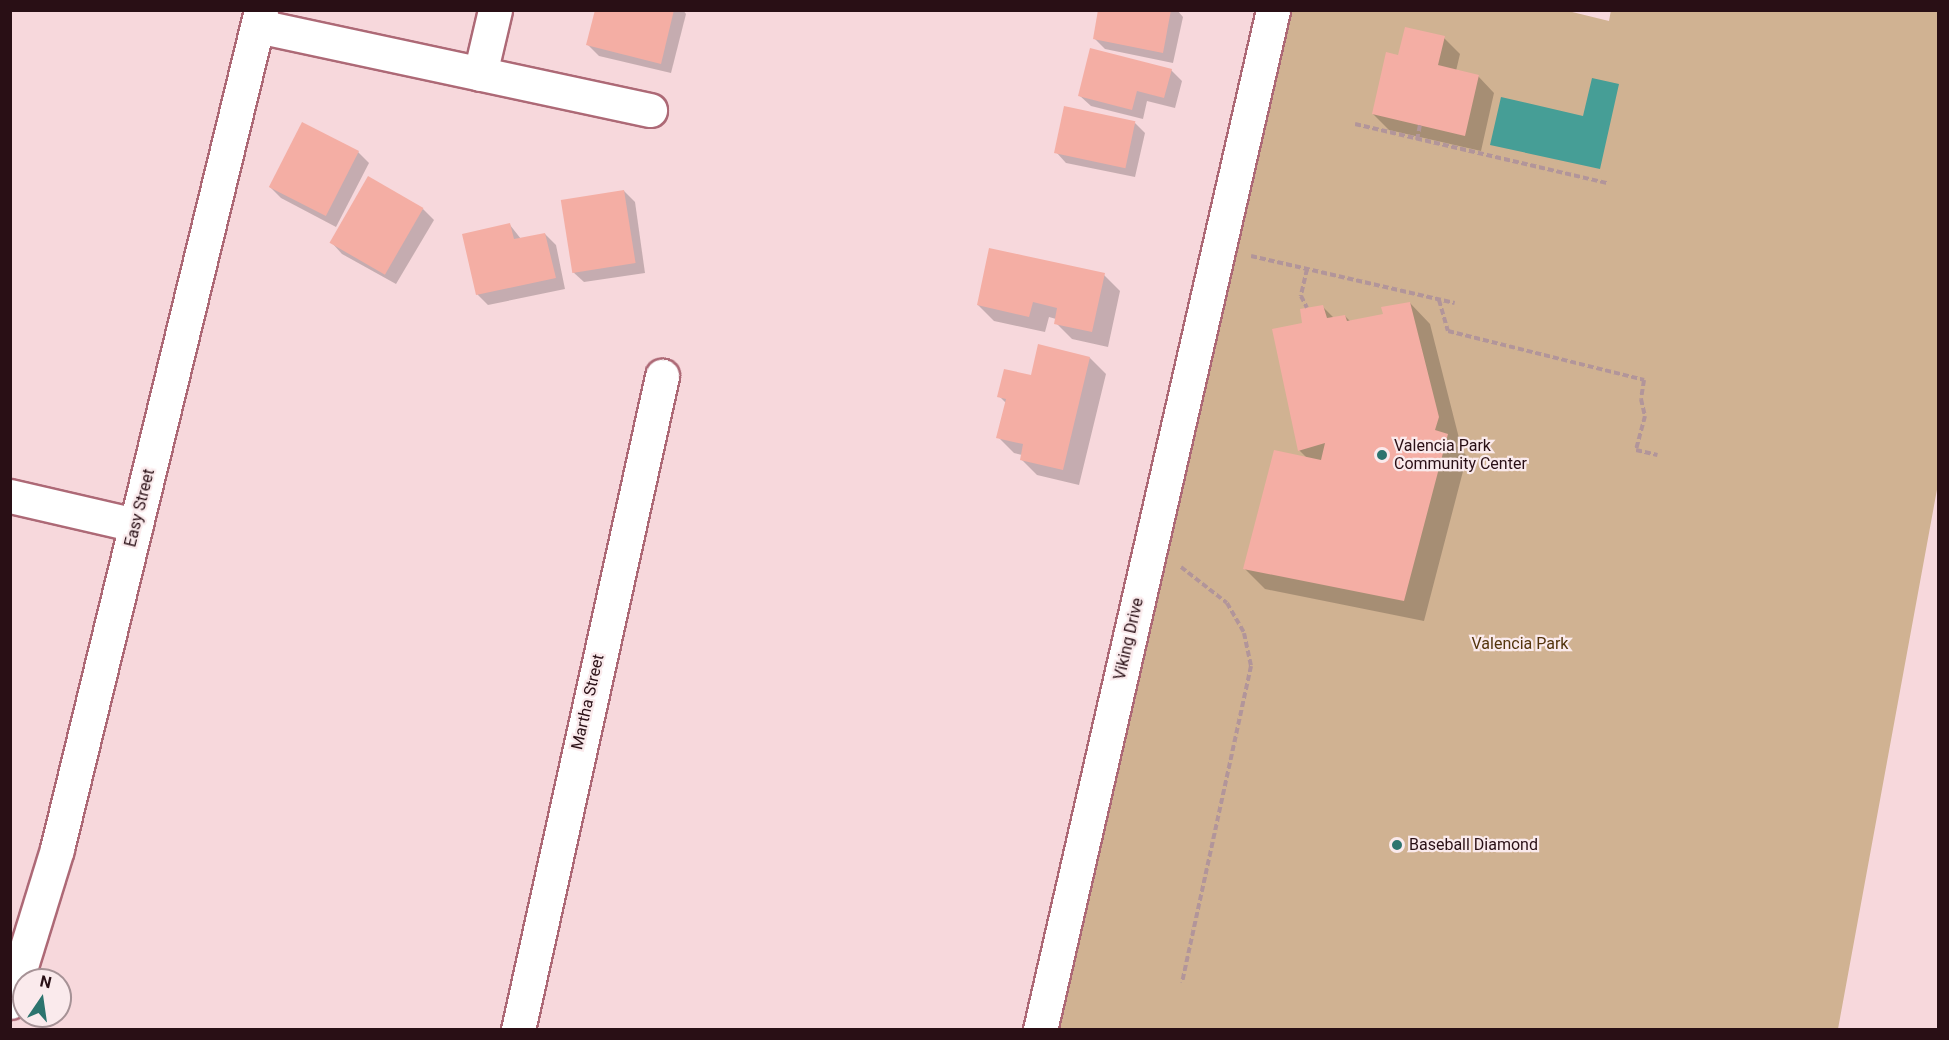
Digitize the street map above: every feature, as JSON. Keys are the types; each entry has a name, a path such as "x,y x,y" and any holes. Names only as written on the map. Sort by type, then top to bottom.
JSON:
{"street":[{"path":"480,74 495,10"},
{"name":"Viking Drive","path":"1040,1029 1273,10"},
{"path":"260,18 480,74 650,110"},
{"name":"Easy Street","path":"10,1002 57,849 260,18"},
{"name":"Martha Street","path":"518,1029 662,376"},
{"path":"10,496 136,525"}],"path":[{"path":"1355,124 1607,183"},
{"path":"1417,140 1420,125"},
{"path":"1218,248 1455,303"},
{"path":"1307,269 1301,296 1307,308"},
{"path":"1439,300 1448,332 1644,380 1641,399 1645,416 1636,450 1657,455"},
{"path":"1175,563 1227,603 1244,633 1251,666 1182,983"}],"green space":[{"name":"Valencia Park","path":"1564,10 1609,21 1611,10 1938,11 1938,484 1838,1029 1040,1030 1273,11"}],"water":[{"path":"1592,78 1619,84 1600,169 1490,145 1501,97 1583,116"}],"building":[{"path":"595,10 674,10 661,64 586,45"},
{"path":"1098,10 1171,10 1163,53 1093,39"},
{"path":"1405,27 1445,36 1438,65 1479,75 1465,136 1372,114 1386,52 1398,55"},
{"path":"1090,48 1172,69 1164,98 1137,91 1132,110 1078,96"},
{"path":"1064,106 1135,121 1125,168 1054,153"},
{"path":"302,122 359,151 326,216 269,187"},
{"path":"368,176 423,208 385,275 330,243"},
{"path":"624,190 636,263 572,273 561,200"},
{"path":"510,223 514,239 545,233 556,278 476,295 462,234"},
{"path":"989,248 1105,273 1092,332 1054,324 1057,308 1033,302 1029,317 977,305"},
{"name":"Valencia Park Community Center","path":"1410,302 1439,417 1435,430 1448,434 1404,601 1243,569 1274,450 1321,460 1325,443 1298,451 1272,329 1302,323 1300,309 1323,305 1327,318 1345,315 1347,321 1383,314 1381,307"},
{"path":"1038,344 1090,357 1063,470 1020,460 1023,444 996,438 1006,399 997,397 1004,369 1031,375"}],"place":[{"name":"Valencia Park Community Center","path":"1382,455"},
{"name":"Baseball Diamond","path":"1397,845"}]}
